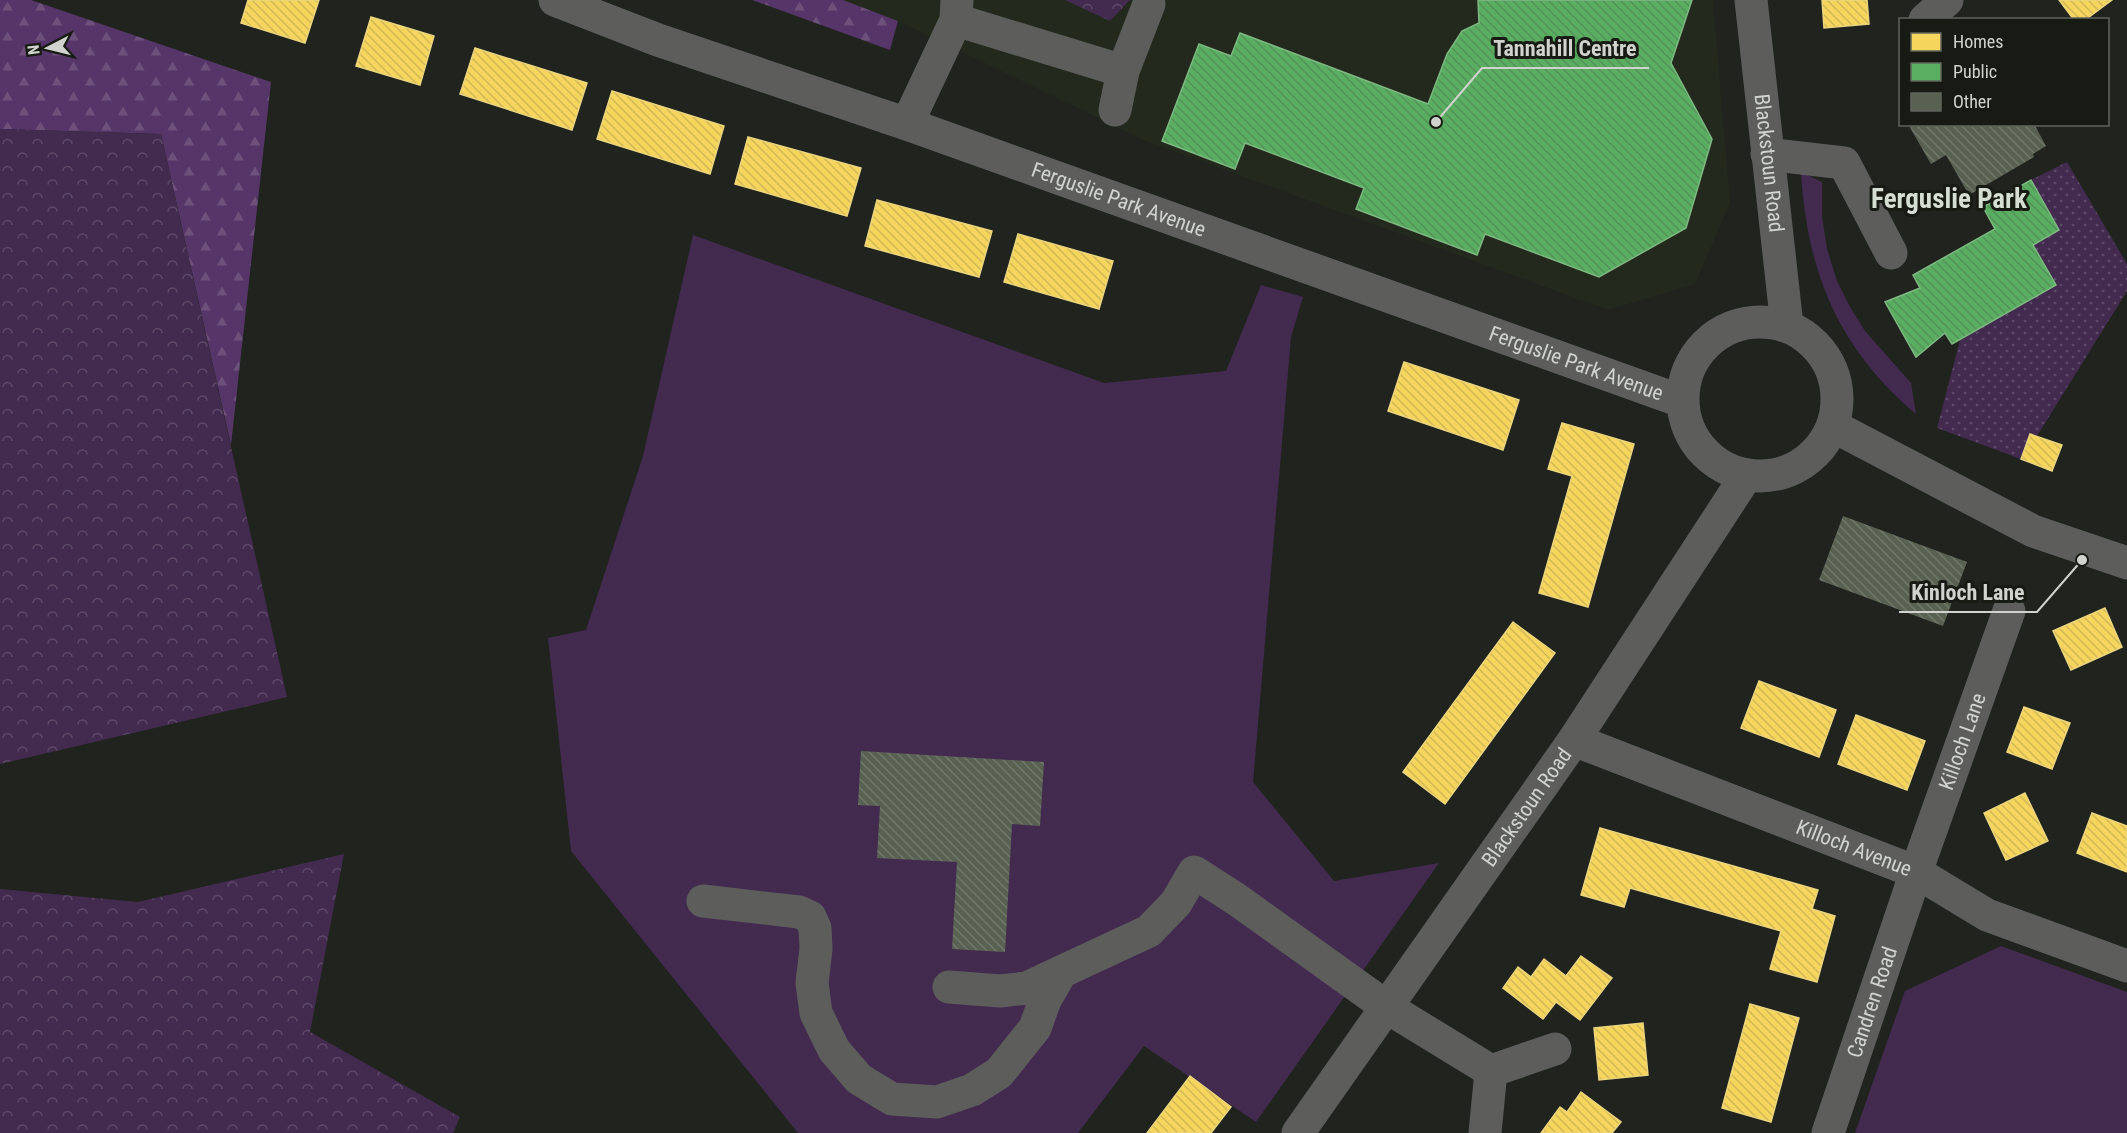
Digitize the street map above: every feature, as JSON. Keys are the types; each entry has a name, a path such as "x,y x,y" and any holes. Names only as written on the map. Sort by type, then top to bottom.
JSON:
{"street":[{"name":"Ferguslie Park Avenue","path":"555,0 658,39 907,124 1682,401"},
{"name":"Blackstoun Road","path":"1751,0 1787,326"},
{"path":"1927,18 1947,0"},
{"path":"1115,110 1123,71 1149,4"},
{"path":"907,124 957,10 1123,71"},
{"path":"1767,154 1844,163 1892,253"},
{"path":"1766,321 1787,326 1810,340 1827,361 1836,386 1833,426 1819,449 1799,467 1773,476 1746,476 1722,468 1701,451 1687,428 1682,401 1696,355 1714,336 1738,324 1766,321"},
{"path":"1833,426 2033,531 2127,563"},
{"name":"Blackstoun Road","path":"1299,1133 1574,740 1746,476"},
{"name":"Killoch Lane","path":"1916,872 2009,612"},
{"name":"Killoch Avenue","path":"1574,740 1916,872 1987,915 2127,966"},
{"path":"949,987 1000,991 1027,987 1149,931 1176,903 1194,872 1236,899 1388,1008 1491,1071"},
{"name":"Candren Road","path":"1828,1133 1916,872"},
{"path":"703,901 799,912 810,918 815,928 816,949 812,983 816,1013 834,1050 859,1079 892,1099 937,1102 972,1090 999,1073 1035,1028 1045,1000 1061,972"},
{"path":"1491,1071 1555,1049"},
{"path":"1485,1133 1491,1071"}],"shaded area":[{"path":"843,0 1065,0 1110,21 1130,0 1713,0 1730,203 1695,284 1608,310 1143,140 898,21"}],"green space":[{"path":"0,0 31,0 271,82 231,445 161,134 0,129"},
{"path":"752,0 843,0 898,21 890,50"},
{"path":"1065,0 1130,0 1110,21"},
{"path":"0,129 161,134 287,697 0,764"},
{"path":"2067,162 2127,264 2127,291 2037,436 2030,434 2021,459 1937,428 1960,340 2056,285 2033,245 2059,230 2031,180"},
{"path":"1801,172 1822,182 1822,216 1827,249 1837,281 1865,331 1911,383 1916,414 1889,389 1866,362 1847,335 1831,306 1819,275 1811,243 1804,208"},
{"path":"693,235 1104,383 1226,371 1261,285 1303,297 1291,337 1253,782 1334,881 1439,863 1256,1122 1144,1046 1078,1133 798,1133 571,851 548,638 586,630 643,456"},
{"path":"344,854 310,1032 460,1117 453,1133 0,1133 0,889 138,902"},
{"path":"2001,946 2127,992 2127,1133 1855,1133 1905,991"}],"building: Homes":[{"path":"248,0 319,0 305,43 241,23"},
{"path":"1822,0 1867,0 1869,24 1824,28"},
{"path":"2059,0 2112,0 2088,18 2072,18"},
{"path":"371,17 434,36 420,85 356,66"},
{"path":"475,48 587,83 572,130 460,94"},
{"path":"612,91 724,126 710,174 597,139"},
{"path":"748,137 861,168 847,216 735,184"},
{"path":"877,200 992,231 979,277 865,246"},
{"path":"1018,234 1113,261 1099,309 1004,282"},
{"path":"1404,362 1519,400 1503,450 1388,411"},
{"path":"1562,423 1634,444 1588,607 1539,593 1572,476 1548,469"},
{"path":"2030,434 2062,445 2052,471 2021,459"},
{"path":"2105,608 2122,647 2071,670 2053,631"},
{"path":"1513,622 1555,653 1445,804 1403,772"},
{"path":"1759,681 1836,710 1819,757 1741,728"},
{"path":"2024,707 2070,723 2052,769 2007,752"},
{"path":"1856,715 1925,741 1907,790 1838,764"},
{"path":"2025,793 2048,841 2006,860 1984,813"},
{"path":"2092,813 2127,826 2127,872 2077,853"},
{"path":"1600,828 1818,890 1812,909 1835,916 1817,982 1770,969 1781,931 1630,888 1624,907 1581,895"},
{"path":"1581,956 1612,978 1580,1020 1556,1002 1543,1019 1503,988 1518,967 1531,977 1544,959 1566,976"},
{"path":"1750,1004 1799,1018 1771,1122 1722,1108"},
{"path":"1643,1023 1648,1075 1599,1080 1594,1028"},
{"path":"1190,1076 1231,1107 1211,1133 1147,1133"},
{"path":"1581,1092 1621,1122 1612,1133 1541,1133 1560,1107 1567,1112"}],"building: Public":[{"path":"1478,0 1692,0 1671,63 1712,139 1686,228 1599,277 1485,234 1477,255 1356,209 1364,188 1245,143 1235,169 1162,141 1199,44 1231,56 1240,33 1428,104 1447,54 1462,31 1479,23"},
{"path":"2031,180 2059,230 2033,245 2056,285 1952,344 1945,333 1916,357 1885,302 1920,288 1913,275 1995,229 1983,207"}],"building: Other":[{"path":"1909,126 2035,126 2046,146 2033,154 2034,157 1969,195 1946,155 1931,164"},
{"path":"1843,516 1967,562 1943,626 1819,580"},
{"path":"861,751 1044,762 1040,826 1012,824 1005,952 952,949 957,862 877,858 880,806 858,805"}],"place":[{"name":"Tannahill Centre","path":"1436,122"},
{"name":"Kinloch Lane","path":"2082,560"}],"district":[{"name":"Ferguslie Park","path":"1949,199"}]}
